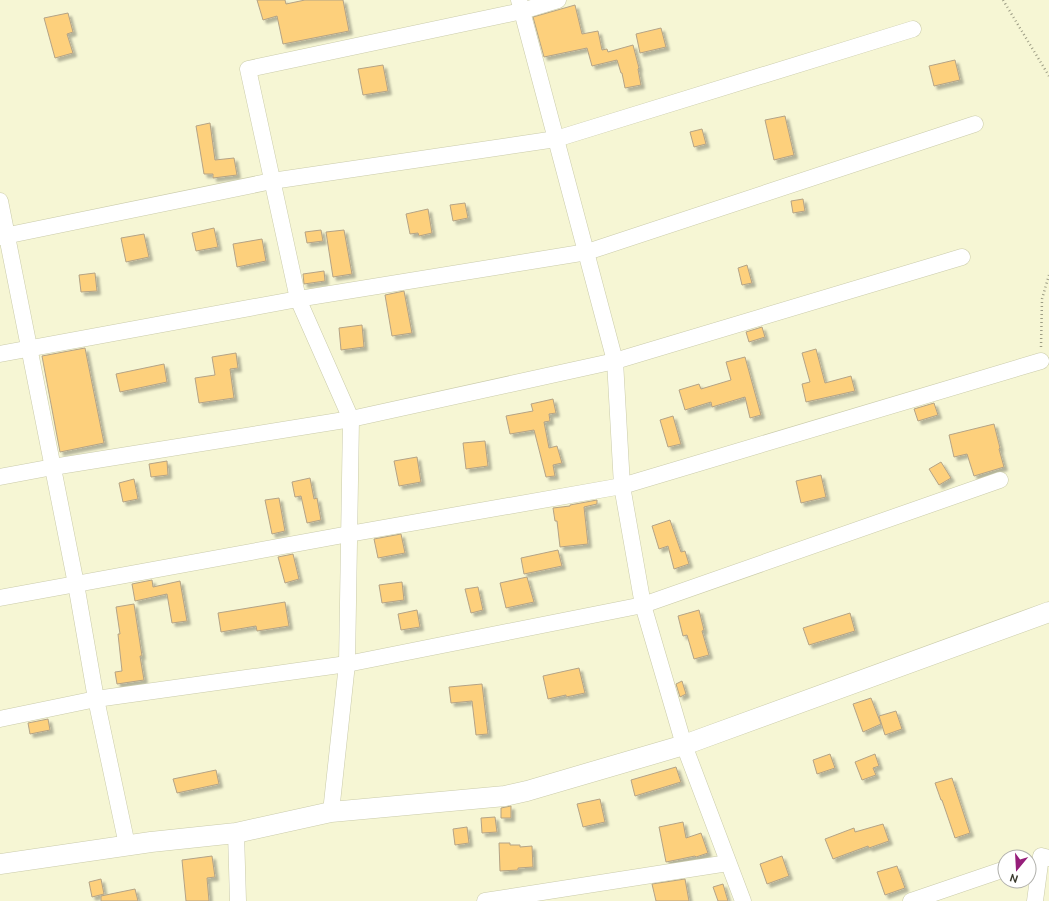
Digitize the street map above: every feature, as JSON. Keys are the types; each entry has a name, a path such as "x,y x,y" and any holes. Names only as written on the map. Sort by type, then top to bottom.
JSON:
{"main road":[{"path":"0,864 127,845 236,833 331,812 505,796 684,745 1049,612"}],"street":[{"path":"331,812 347,664 351,418 298,299 248,70 520,6 558,0"},
{"path":"520,6 615,360 622,486 643,605 684,745 743,901"},
{"path":"4,237 272,181 556,139 913,29"},
{"path":"0,354 298,299 587,252 975,124"},
{"path":"0,201 4,237 53,467 76,584 96,700 127,845"},
{"path":"0,477 351,418 615,360 962,257"},
{"path":"0,598 622,486 1041,361"},
{"path":"0,719 96,700 347,664 643,605 1000,480"},
{"path":"236,833 238,901"},
{"path":"1035,901 1042,857"},
{"path":"485,901 728,863"},
{"path":"911,901 997,872"}],"path":[{"path":"1002,0 1049,76"},
{"path":"1041,361 1042,299 1049,275"}],"building":[{"path":"257,0 285,0 286,4 305,0 343,0 349,31 283,44 277,16 263,20"},
{"path":"575,5 582,34 598,31 602,50 607,49 608,52 633,45 639,68 641,85 625,88 622,73 617,60 592,66 587,48 544,57 533,17"},
{"path":"68,13 73,32 67,34 73,53 55,58 44,18"},
{"path":"661,28 666,47 640,53 636,34"},
{"path":"955,60 960,80 934,86 929,66"},
{"path":"383,65 388,91 363,95 358,69"},
{"path":"785,116 794,155 774,160 765,120"},
{"path":"210,123 215,160 234,158 237,175 213,178 213,174 204,174 196,126"},
{"path":"702,129 706,144 694,147 690,132"},
{"path":"803,199 805,211 793,213 791,201"},
{"path":"465,203 468,218 453,221 450,205"},
{"path":"428,209 432,233 419,236 418,233 410,234 406,214"},
{"path":"214,228 218,247 196,251 192,233"},
{"path":"321,230 323,241 307,243 305,232"},
{"path":"344,230 352,274 333,277 326,232"},
{"path":"144,234 149,257 126,262 121,238"},
{"path":"262,239 266,261 237,267 233,244"},
{"path":"747,265 752,283 742,285 738,268"},
{"path":"324,271 325,281 304,284 303,274"},
{"path":"95,273 97,291 81,292 79,275"},
{"path":"404,291 412,333 392,336 385,295"},
{"path":"362,325 364,347 341,350 339,328"},
{"path":"762,327 765,337 749,342 746,332"},
{"path":"85,348 104,443 60,452 42,356"},
{"path":"816,349 825,383 851,376 855,391 806,402 802,384 810,382 802,353"},
{"path":"236,353 238,368 230,369 234,398 199,403 195,378 215,375 212,357"},
{"path":"745,357 761,415 750,418 745,397 712,407 711,402 685,410 679,390 699,384 701,389 731,380 726,362"},
{"path":"164,364 167,382 120,392 116,374"},
{"path":"553,399 556,413 549,414 550,421 544,422 549,448 557,446 562,463 553,465 555,476 546,477 534,430 510,434 506,416 533,411 531,404"},
{"path":"934,403 938,415 918,421 914,409"},
{"path":"673,416 681,444 668,447 660,420"},
{"path":"994,424 1004,467 974,476 967,454 954,457 949,435"},
{"path":"485,441 488,466 466,469 463,443"},
{"path":"417,457 421,482 399,486 394,461"},
{"path":"167,461 168,475 151,477 149,464"},
{"path":"941,462 951,478 939,485 929,469"},
{"path":"821,475 826,497 801,503 796,481"},
{"path":"310,478 314,499 317,498 321,520 307,523 301,496 295,497 292,482"},
{"path":"134,479 138,499 123,502 119,483"},
{"path":"279,498 285,531 272,534 265,500"},
{"path":"597,500 597,504 584,507 588,544 560,547 557,521 555,521 553,508"},
{"path":"670,520 681,552 685,551 689,564 674,569 668,546 659,549 652,526"},
{"path":"401,534 405,553 378,558 374,539"},
{"path":"558,550 562,566 524,574 521,558"},
{"path":"293,554 299,579 285,583 278,557"},
{"path":"527,577 534,602 506,608 500,583"},
{"path":"152,580 153,587 180,581 187,621 172,623 167,594 135,601 132,584"},
{"path":"402,582 404,600 382,603 379,585"},
{"path":"478,587 483,610 471,613 465,589"},
{"path":"285,602 289,626 257,631 256,626 221,632 218,613"},
{"path":"134,604 144,680 117,684 115,672 122,671 118,634 120,634 116,607"},
{"path":"417,610 420,627 401,630 398,614"},
{"path":"699,610 704,630 702,631 709,655 694,659 687,635 683,636 678,616"},
{"path":"850,613 855,631 809,645 803,628"},
{"path":"579,668 585,693 548,699 543,676"},
{"path":"682,681 686,694 680,697 676,684"},
{"path":"482,684 488,734 476,735 472,701 451,703 449,687"},
{"path":"871,698 881,724 863,732 853,704"},
{"path":"896,711 902,729 885,735 879,716"},
{"path":"48,719 50,730 30,734 28,723"},
{"path":"830,754 835,768 817,774 813,760"},
{"path":"875,754 879,766 873,768 876,775 862,780 855,762"},
{"path":"676,767 681,782 635,796 631,780"},
{"path":"216,770 219,784 177,793 173,779"},
{"path":"952,778 970,833 955,838 935,783"},
{"path":"600,799 605,822 583,827 577,804"},
{"path":"511,806 511,818 501,818 501,808"},
{"path":"495,817 497,832 482,833 481,818"},
{"path":"683,822 686,838 701,833 708,853 696,857 666,862 659,827"},
{"path":"883,824 889,841 869,848 868,846 833,859 825,839 854,828 855,832"},
{"path":"467,827 469,843 455,845 453,829"},
{"path":"499,843 510,843 510,845 520,845 520,847 532,846 533,867 500,871"},
{"path":"212,856 215,877 207,878 209,901 186,901 182,860"},
{"path":"782,856 789,876 767,884 760,864"},
{"path":"897,866 905,888 885,895 877,872"},
{"path":"101,879 104,894 92,897 89,882"},
{"path":"685,879 689,901 656,901 652,884"},
{"path":"723,884 728,901 718,901 713,887"},
{"path":"135,889 138,901 101,901 101,896"}]}
